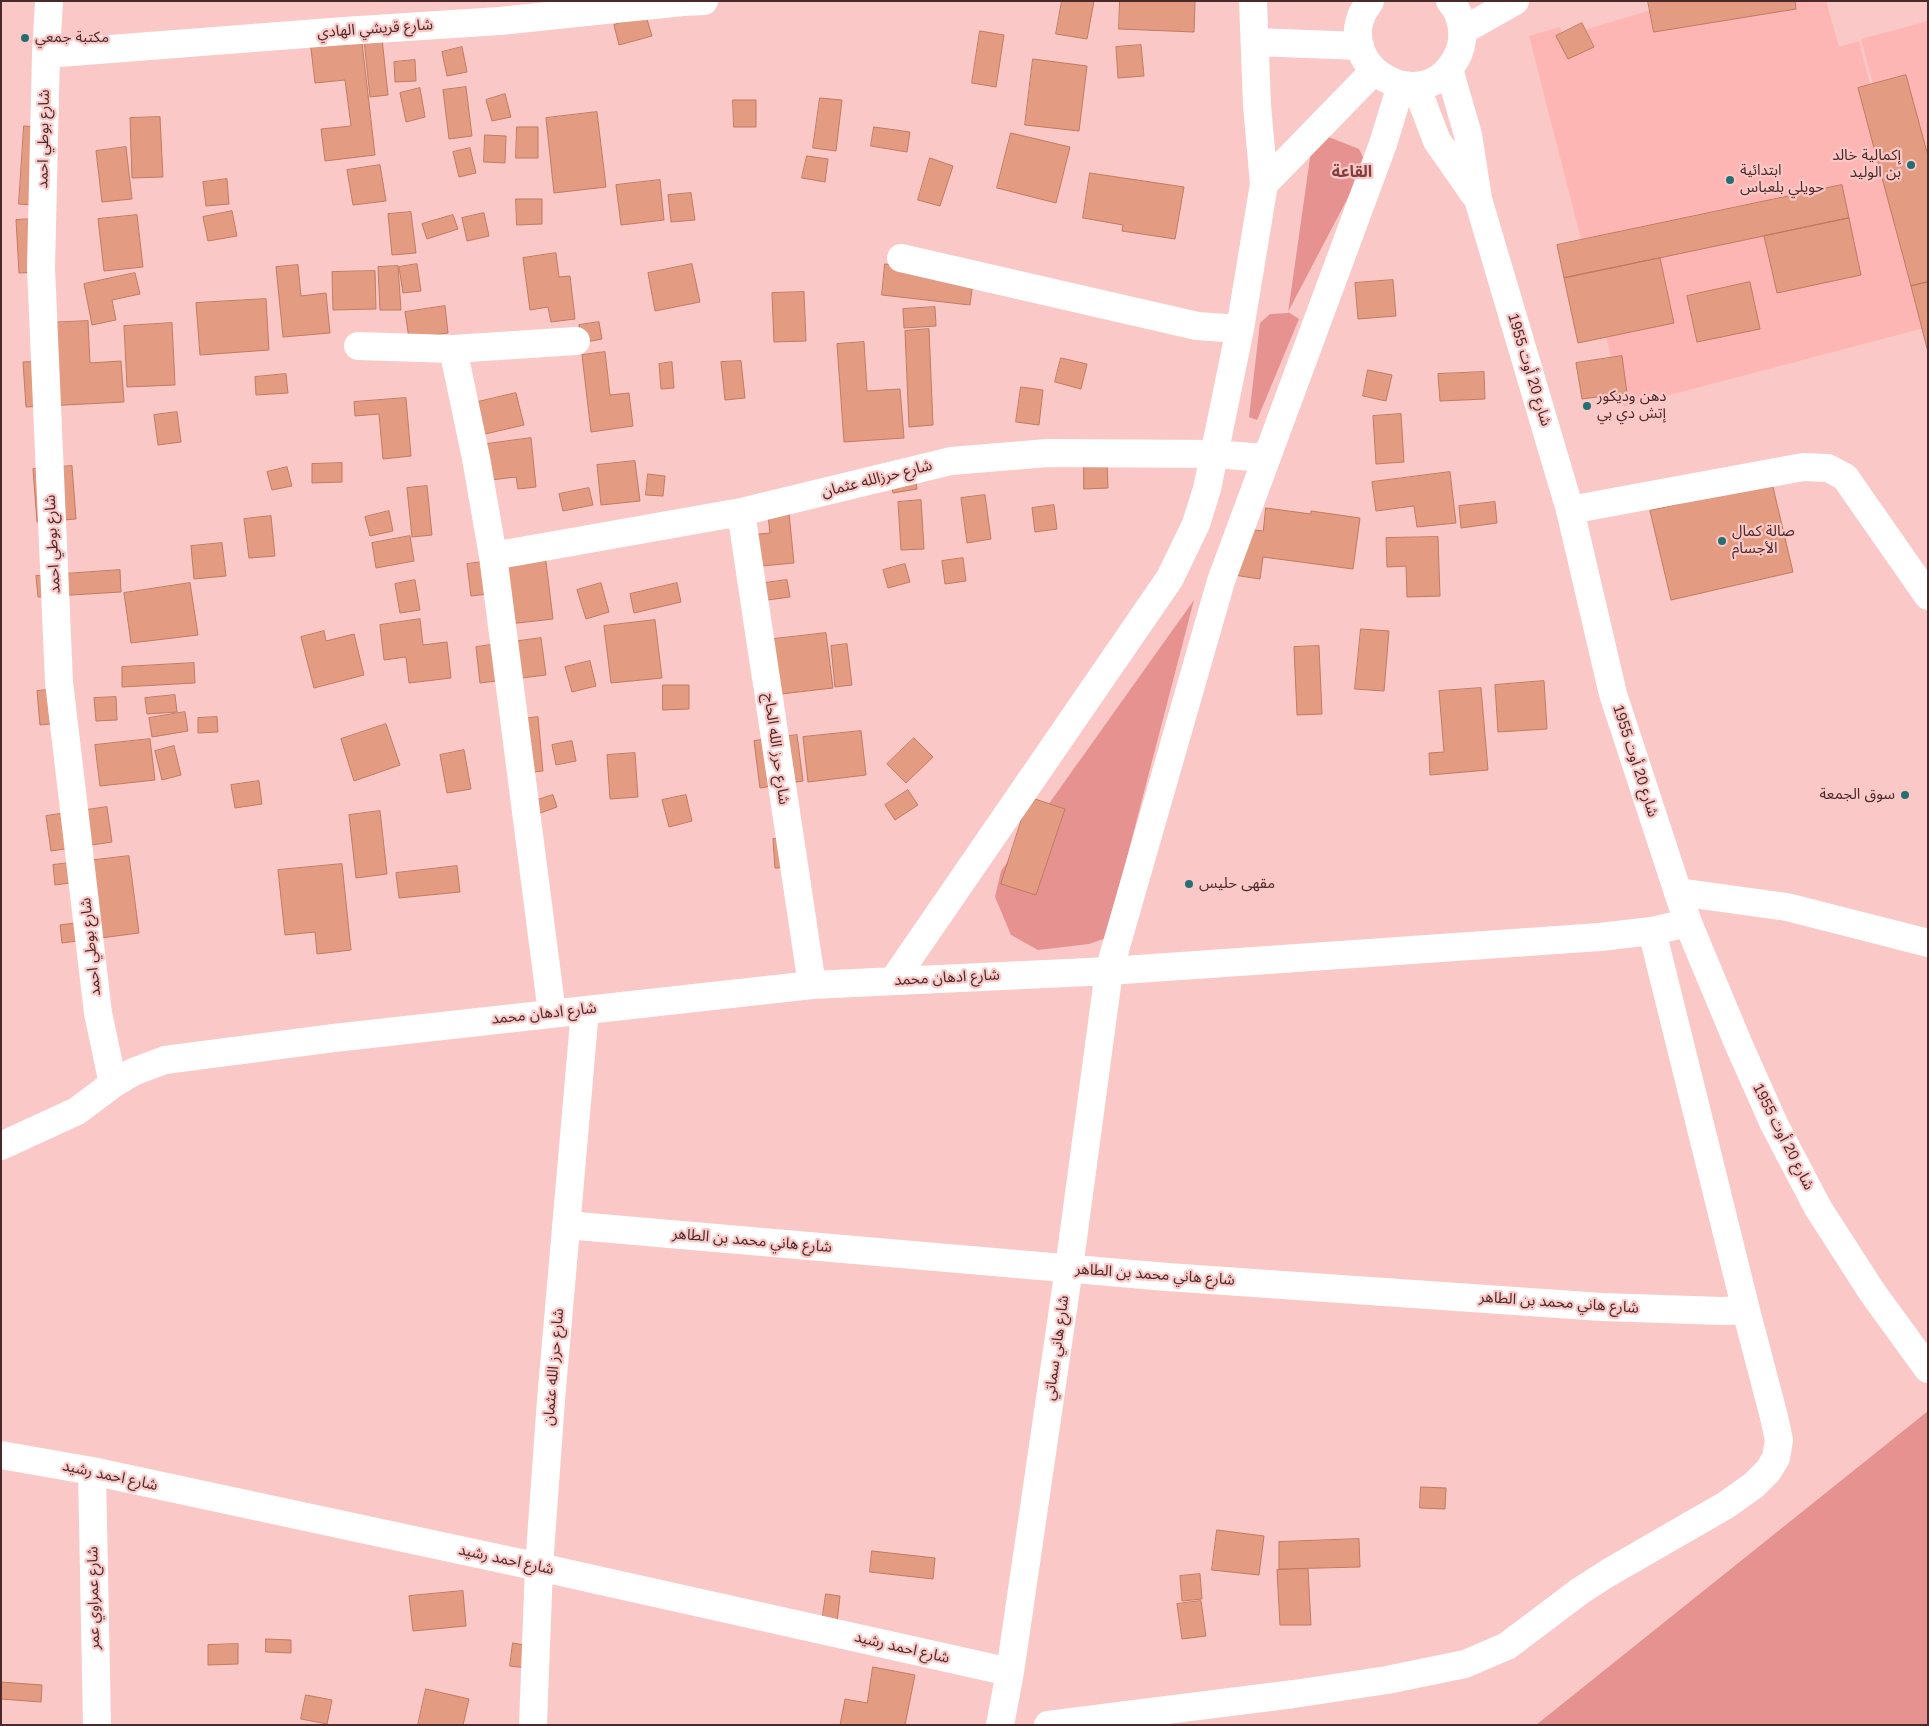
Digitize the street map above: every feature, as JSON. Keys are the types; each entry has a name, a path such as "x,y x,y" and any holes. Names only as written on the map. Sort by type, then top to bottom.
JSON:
{"street":[{"name":"شارع بوطي احمد","path":"48,1 41,268 60,682 98,1013 112,1084"},
{"name":"شارع قريشي الهادي","path":"46,54 344,31 500,11 704,1"},
{"path":"892,981 1170,578 1196,524 1207,489 1240,329 1264,184 1257,104 1253,1"},
{"path":"1370,1 1362,14 1358,30 1360,46 1365,60 1374,71 1386,80 1409,85 1439,78 1457,58 1462,45 1462,31 1460,17 1450,1"},
{"path":"1462,31 1515,1"},
{"path":"1255,42 1360,46"},
{"path":"1449,69 1468,135 1478,199"},
{"path":"1264,184 1374,71"},
{"path":"1409,85 1437,141 1478,199"},
{"name":"شارع هاني سماتي","path":"1000,1725 1010,1672 1069,1268 1109,971 1221,581 1379,153 1409,85"},
{"name":"شارع 20 أوت 1955","path":"1478,199 1570,510 1613,694 1688,923 1774,1124 1818,1208 1872,1292 1927,1367"},
{"path":"901,258 1197,326 1240,329"},
{"path":"358,346 453,349 576,341"},
{"path":"453,349 476,458 493,556 552,1013"},
{"name":"شارع حرزالله عثمان","path":"493,556 741,512 951,461 1048,453 1214,454 1265,458"},
{"path":"1570,510 1803,467 1828,468 1846,477 1928,596"},
{"name":"شارع حرز الله الحاج","path":"741,512 812,985"},
{"path":"1678,892 1787,908 1928,943"},
{"name":"شارع ادهان محمد","path":"1,1146 77,1111 112,1084 133,1072 165,1060 334,1038 812,985 1109,971 1600,937 1652,931 1688,923"},
{"path":"1048,1725 1294,1694 1387,1680 1465,1664 1507,1646 1580,1591 1726,1505 1754,1485 1768,1471 1776,1458 1779,1440 1652,931"},
{"name":"شارع حرز الله عثمان","path":"533,1725 539,1567 585,1010"},
{"name":"شارع هاني محمد بن الطاهر","path":"566,1225 1167,1277 1602,1307 1746,1310"},
{"name":"شارع احمد رشيد","path":"1,1455 92,1472 539,1567 1010,1672"},
{"name":"شارع عمراوي عمر","path":"92,1472 97,1725"}],"shaded area":[{"name":"ابتدائية حويلي بلعباس","path":"1681,1 1826,1 1839,47 1859,41 1928,313 1928,327 1624,407 1529,36 1560,27 1564,36"},
{"name":"إكمالية خالد بن الوليد","path":"1928,21 1928,291 1861,39"},
{"path":"1326,136 1359,149 1366,163 1288,312 1312,144"},
{"path":"1288,312 1299,319 1257,420 1249,417 1260,323 1270,314"},
{"path":"1194,600 1106,938 1089,944 1038,950 1011,935 995,897 1001,871"},
{"path":"1928,1411 1928,1725 1536,1725"}],"building":[{"path":"1062,1 1094,1 1087,39 1056,34"},
{"path":"1120,1 1195,1 1194,32 1119,29"},
{"path":"1648,1 1795,1 1796,9 1654,32"},
{"path":"646,16 652,36 619,45 614,25"},
{"path":"1582,23 1594,47 1568,59 1556,36"},
{"path":"381,29 388,95 370,97 363,31"},
{"path":"980,31 1004,35 996,87 972,83"},
{"path":"361,34 375,155 325,161 321,129 351,126 345,80 315,83 310,40"},
{"path":"1141,45 1144,76 1118,78 1116,47"},
{"path":"462,47 467,72 447,76 442,52"},
{"path":"1033,59 1087,66 1079,131 1025,125"},
{"path":"415,60 416,81 395,82 394,62"},
{"path":"1906,75 1928,156 1928,282 1911,286 1858,88"},
{"path":"466,87 472,136 449,139 443,90"},
{"path":"420,88 425,117 406,122 400,93"},
{"path":"505,94 511,117 492,121 486,100"},
{"path":"820,98 842,100 836,151 813,148"},
{"path":"733,100 756,100 756,127 734,127"},
{"path":"597,112 606,187 554,193 546,118"},
{"path":"160,117 163,177 132,178 130,118"},
{"path":"24,126 51,128 47,206 19,204"},
{"path":"517,127 538,127 538,158 516,158"},
{"path":"874,127 910,132 907,152 871,146"},
{"path":"1011,133 1070,147 1056,203 997,188"},
{"path":"485,135 506,136 505,163 484,162"},
{"path":"126,147 132,199 102,202 96,151"},
{"path":"470,148 476,173 459,177 453,152"},
{"path":"807,156 828,159 825,182 802,178"},
{"path":"930,158 953,166 940,206 918,200"},
{"path":"380,165 386,201 353,205 347,170"},
{"path":"1090,173 1184,187 1175,239 1122,231 1123,225 1083,218"},
{"path":"227,179 229,204 206,206 203,182"},
{"path":"660,180 664,220 621,225 616,185"},
{"path":"1842,185 1849,218 1564,278 1557,245"},
{"path":"691,193 695,220 671,222 668,195"},
{"path":"516,199 542,199 542,224 517,225"},
{"path":"232,211 237,236 208,241 203,217"},
{"path":"411,212 416,253 392,255 388,214"},
{"path":"484,213 489,236 467,241 462,218"},
{"path":"137,215 143,267 104,271 98,219"},
{"path":"453,215 458,229 427,239 422,224"},
{"path":"50,218 53,271 19,273 16,220"},
{"path":"1849,218 1861,275 1777,293 1764,236"},
{"path":"556,253 559,277 570,276 575,319 551,322 548,307 530,310 523,258"},
{"path":"1660,258 1674,323 1578,343 1564,278"},
{"path":"417,264 421,291 403,293 399,267"},
{"path":"692,264 700,302 655,311 648,273"},
{"path":"885,264 974,273 970,305 882,295"},
{"path":"298,265 301,296 326,293 330,333 283,337 276,267"},
{"path":"398,266 401,310 380,310 378,267"},
{"path":"375,271 376,309 333,310 332,272"},
{"path":"135,273 140,294 112,300 116,320 92,325 84,284"},
{"path":"1393,280 1396,316 1358,319 1355,283"},
{"path":"1750,282 1760,329 1697,342 1687,296"},
{"path":"1928,282 1928,352 1911,286"},
{"path":"804,292 806,341 774,342 772,293"},
{"path":"266,299 269,350 200,355 196,303"},
{"path":"445,306 448,333 409,338 405,312"},
{"path":"935,307 936,326 904,328 903,309"},
{"path":"88,321 90,363 121,361 124,402 26,407 23,362 48,361 46,323"},
{"path":"599,322 602,339 581,343 579,325"},
{"path":"172,323 175,385 127,387 124,326"},
{"path":"929,329 933,425 909,427 905,331"},
{"path":"864,342 867,391 900,389 904,438 844,442 837,344"},
{"path":"605,352 610,395 629,393 633,426 591,432 582,355"},
{"path":"1622,356 1627,393 1582,399 1576,363"},
{"path":"1061,358 1087,364 1081,389 1055,382"},
{"path":"741,361 745,398 725,400 721,362"},
{"path":"672,362 674,388 661,389 659,364"},
{"path":"1368,370 1392,375 1386,401 1363,396"},
{"path":"1484,372 1485,399 1440,401 1438,374"},
{"path":"286,374 288,393 256,395 255,377"},
{"path":"1021,387 1043,390 1039,425 1016,422"},
{"path":"516,393 524,425 472,437 465,405"},
{"path":"406,398 411,456 383,459 379,414 355,416 354,402"},
{"path":"177,412 181,442 158,445 154,415"},
{"path":"1401,414 1404,462 1376,464 1373,416"},
{"path":"531,438 536,487 518,489 516,477 491,480 487,444"},
{"path":"635,461 640,501 601,505 597,465"},
{"path":"913,462 917,489 893,493 888,466"},
{"path":"342,463 342,482 312,483 312,464"},
{"path":"1084,464 1107,464 1108,488 1084,489"},
{"path":"72,466 76,519 37,522 33,469"},
{"path":"287,467 292,486 272,490 267,472"},
{"path":"1450,472 1456,523 1417,527 1414,506 1376,511 1372,482"},
{"path":"648,474 665,476 663,496 646,495"},
{"name":"صالة كمال الأجسام","path":"1772,483 1793,572 1671,600 1650,511"},
{"path":"427,486 432,535 412,537 407,488"},
{"path":"589,488 593,505 563,511 559,494"},
{"path":"985,495 991,539 967,543 961,498"},
{"path":"921,500 924,549 901,550 898,502"},
{"path":"1495,502 1497,523 1461,528 1459,506"},
{"path":"788,503 794,563 741,568 738,536 770,533 767,506"},
{"path":"1054,505 1057,529 1035,532 1032,508"},
{"path":"1266,508 1311,514 1311,511 1360,518 1353,569 1263,557 1260,579 1221,573 1227,527 1263,531"},
{"path":"389,511 393,531 370,536 365,517"},
{"path":"271,516 275,556 249,558 244,519"},
{"path":"410,536 414,561 376,568 372,543"},
{"path":"1438,537 1440,596 1407,597 1406,566 1387,567 1386,538"},
{"path":"222,543 226,576 194,579 191,546"},
{"path":"545,554 553,619 500,625 496,593 471,596 467,564"},
{"path":"963,558 966,581 945,584 942,561"},
{"path":"905,564 910,582 888,588 883,570"},
{"path":"120,570 121,592 38,597 36,576"},
{"path":"415,580 420,610 400,613 395,584"},
{"path":"787,580 790,597 753,602 750,585"},
{"path":"190,583 198,635 131,643 124,593"},
{"path":"601,583 609,612 586,619 577,590"},
{"path":"677,583 681,602 634,613 630,594"},
{"path":"420,619 423,645 447,642 451,678 409,683 406,657 384,660 380,625"},
{"path":"655,620 662,678 611,683 604,626"},
{"path":"1361,629 1389,631 1384,691 1355,689"},
{"path":"324,631 326,641 354,634 364,675 314,688 301,637"},
{"path":"826,633 833,688 755,697 748,642"},
{"path":"541,638 546,675 480,683 476,647"},
{"path":"847,644 852,685 835,687 831,646"},
{"path":"1319,646 1322,714 1297,715 1294,647"},
{"path":"590,661 596,686 572,692 565,667"},
{"path":"194,663 195,683 122,687 122,667"},
{"path":"1544,681 1547,729 1498,732 1495,685"},
{"path":"663,685 689,685 689,709 663,710"},
{"path":"68,688 71,722 40,725 37,691"},
{"path":"1481,688 1488,770 1430,775 1429,753 1444,752 1439,691"},
{"path":"175,695 177,712 147,714 145,698"},
{"path":"116,697 117,720 96,721 94,698"},
{"path":"185,712 188,731 152,737 149,718"},
{"path":"217,717 218,732 198,733 198,718"},
{"path":"538,717 543,771 521,773 515,720"},
{"path":"386,724 400,765 354,781 341,739"},
{"path":"861,731 866,775 808,782 803,737"},
{"path":"797,735 803,781 760,788 754,741"},
{"path":"914,738 933,757 906,783 887,764"},
{"path":"150,739 155,780 100,786 95,745"},
{"path":"572,741 576,761 556,765 552,745"},
{"path":"174,746 181,775 162,780 155,751"},
{"path":"464,750 471,789 447,793 440,755"},
{"path":"635,753 638,797 610,799 607,755"},
{"path":"259,781 262,804 235,808 231,785"},
{"path":"908,790 918,805 895,820 885,805"},
{"path":"553,795 557,807 532,816 528,803"},
{"path":"686,795 692,821 669,827 662,800"},
{"path":"1029,797 1065,809 1036,895 1001,884"},
{"path":"107,807 112,842 51,851 46,816"},
{"path":"380,811 387,874 356,878 349,815"},
{"path":"799,837 801,867 775,868 773,839"},
{"path":"129,856 139,933 62,943 60,925 98,920 93,880 55,885 53,865"},
{"path":"342,864 351,950 317,954 315,932 285,935 278,870"},
{"path":"457,866 460,892 399,898 396,873"},
{"path":"1421,1487 1446,1488 1445,1509 1420,1508"},
{"path":"1217,1530 1264,1536 1259,1575 1212,1570"},
{"path":"1359,1539 1360,1567 1279,1569 1279,1542"},
{"path":"872,1551 935,1558 933,1579 870,1572"},
{"path":"1308,1569 1311,1625 1280,1625 1277,1570"},
{"path":"1200,1574 1202,1599 1182,1601 1180,1576"},
{"path":"463,1591 466,1626 413,1631 409,1596"},
{"path":"826,1594 840,1596 837,1623 822,1622"},
{"path":"1201,1601 1206,1636 1182,1639 1177,1604"},
{"path":"266,1639 291,1640 291,1653 266,1652"},
{"path":"513,1643 530,1646 527,1668 510,1666"},
{"path":"238,1644 238,1664 208,1665 208,1645"},
{"path":"873,1667 915,1675 905,1725 840,1725 845,1699 867,1703"},
{"path":"1,1682 42,1685 41,1702 1,1699"},
{"path":"426,1689 469,1699 463,1725 418,1725"},
{"path":"306,1695 332,1700 327,1724 301,1719"}],"place":[{"name":"مكتبة جمعي","path":"25,38"},
{"name":"إكمالية خالد بن الوليد","path":"1911,165"},
{"name":"ابتدائية حويلي بلعباس","path":"1730,180"},
{"name":"دهن وديكور إتش دي بي","path":"1587,406"},
{"name":"صالة كمال الأجسام","path":"1722,541"},
{"name":"سوق الجمعة","path":"1905,795"},
{"name":"مقهى حليس","path":"1189,884"}],"district":[{"name":"القاعة","path":"1352,173"}]}
